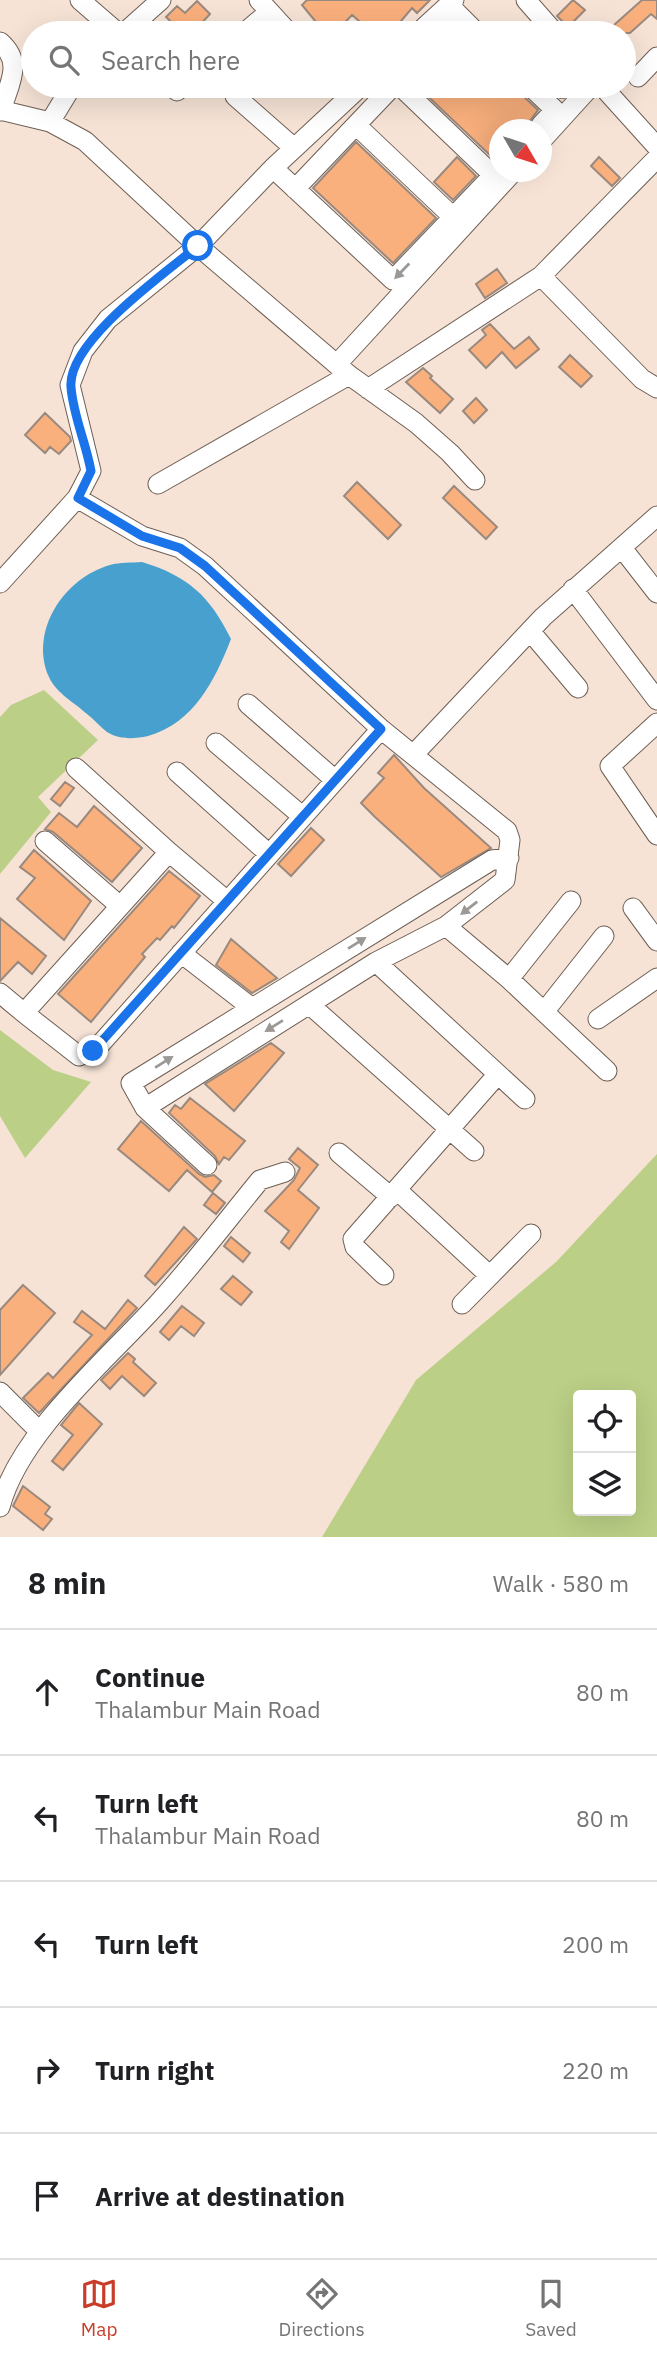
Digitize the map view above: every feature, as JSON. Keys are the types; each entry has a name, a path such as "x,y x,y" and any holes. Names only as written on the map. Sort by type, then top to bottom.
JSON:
{"street":[{"path":"80,0 104,21"},
{"path":"137,21 161,0"},
{"path":"526,0 544,21"},
{"path":"253,21 264,6 278,21"},
{"path":"435,21 454,7 466,21"},
{"path":"0,42 12,53 15,64 1,110 50,122 85,141 198,246 343,370 416,423 475,480"},
{"path":"638,77 657,57"},
{"path":"50,122 65,98"},
{"path":"237,98 294,148"},
{"path":"0,583 78,498 91,471 70,385 83,351 108,319 198,246 341,98"},
{"path":"295,189 382,98"},
{"path":"414,98 489,165"},
{"path":"542,98 555,110 546,119"},
{"path":"552,128 580,98"},
{"path":"613,98 657,147"},
{"path":"356,125 453,216"},
{"path":"368,389 541,276 657,158"},
{"path":"273,168 393,280 489,178"},
{"path":"158,484 343,370 504,182"},
{"path":"541,276 642,379 657,388"},
{"path":"78,498 142,536 180,548 205,566 381,729 507,831 510,840 505,880 446,926 376,962 145,1108"},
{"path":"414,754 530,631 573,589 657,516"},
{"path":"622,548 657,593"},
{"path":"573,589 657,700"},
{"path":"530,631 578,688"},
{"path":"247,704 334,779"},
{"path":"657,723 610,766 657,835"},
{"path":"0,993 79,1056 100,1046 381,729"},
{"path":"216,743 302,816"},
{"path":"76,768 227,901"},
{"path":"177,772 269,854"},
{"path":"45,841 120,906"},
{"path":"24,1013 169,852"},
{"path":"207,1165 145,1108 131,1083 492,860 509,858"},
{"path":"509,979 570,901"},
{"path":"633,908 657,941"},
{"path":"446,926 509,979 607,1071"},
{"path":"544,1012 604,936"},
{"path":"181,953 252,1008"},
{"path":"376,962 525,1098"},
{"path":"305,974 315,1000 474,1151"},
{"path":"598,1019 657,978"},
{"path":"384,1275 355,1247 353,1239 498,1074"},
{"path":"338,1153 394,1194 489,1275"},
{"path":"0,1507 3,1494 39,1431 163,1298 260,1180 285,1172"},
{"path":"462,1304 531,1234"},
{"path":"0,1392 39,1431"}],"green space":[{"path":"44,690 98,740 38,797 51,812 0,874 0,717 11,705"},
{"path":"0,1030 53,1070 91,1082 25,1158 0,1116"},
{"path":"657,1154 657,1537 322,1537 416,1380 556,1262"}],"water":[{"path":"142,562 172,574 196,590 215,611 231,639 210,684 190,710 164,730 148,736 127,738 107,732 56,688 49,677 44,660 44,642 47,625 55,609 65,594 78,582 110,565"}],"building":[{"path":"307,0 430,0 417,13 412,8 401,21 359,21 352,15 346,21 315,21 302,5"},
{"path":"573,0 585,10 574,21 562,21 557,16"},
{"path":"642,0 657,0 657,19 651,14 636,28 636,21 618,21"},
{"path":"197,1 210,14 204,21 170,21 166,17 177,6 185,13"},
{"path":"430,98 525,98 538,110 531,119 489,119 489,154"},
{"path":"356,142 436,218 393,263 313,188"},
{"path":"457,157 476,176 453,200 434,182"},
{"path":"599,157 620,178 612,186 591,166"},
{"path":"497,269 507,283 485,298 476,284"},
{"path":"490,324 514,349 529,337 539,349 516,368 502,352 486,368 469,350 486,335 482,330"},
{"path":"570,355 592,376 581,387 559,367"},
{"path":"423,368 453,399 440,413 406,382"},
{"path":"476,398 487,410 474,423 463,411"},
{"path":"45,413 70,437 71,441 59,454 50,447 45,453 25,435"},
{"path":"357,482 401,525 388,539 344,496"},
{"path":"454,486 497,527 486,539 443,498"},
{"path":"394,755 424,788 491,848 441,877 375,817 361,803 384,778 378,773"},
{"path":"65,782 74,788 60,806 51,799"},
{"path":"94,806 142,848 112,882 53,832 45,829 59,813 77,827"},
{"path":"311,828 324,840 291,876 278,864"},
{"path":"34,850 91,901 64,940 17,899 35,878 20,867"},
{"path":"169,871 200,896 174,928 172,926 160,940 157,938 142,954 145,957 91,1022 58,994"},
{"path":"0,918 46,956 32,974 18,962 0,981"},
{"path":"231,939 277,978 252,993 216,965"},
{"path":"271,1043 284,1053 234,1111 205,1084"},
{"path":"190,1098 245,1141 229,1160 224,1157 219,1164 215,1156 169,1113 175,1105 181,1109"},
{"path":"141,1121 199,1174 205,1177 214,1175 221,1181 212,1192 187,1170 169,1191 118,1149"},
{"path":"298,1148 318,1165 298,1190 319,1208 289,1249 281,1242 289,1231 265,1211 294,1180 300,1168 289,1159"},
{"path":"213,1193 225,1203 216,1214 204,1205"},
{"path":"184,1227 197,1239 155,1285 145,1276"},
{"path":"231,1237 250,1253 243,1262 224,1246"},
{"path":"233,1276 252,1292 241,1305 221,1289"},
{"path":"23,1285 55,1313 0,1375 0,1310"},
{"path":"128,1300 137,1308 39,1413 23,1398 48,1373 53,1378 92,1335 74,1322 82,1311 105,1329"},
{"path":"182,1306 204,1323 194,1336 181,1326 169,1340 160,1332"},
{"path":"128,1353 135,1359 133,1362 156,1383 144,1396 122,1376 110,1389 101,1380"},
{"path":"79,1403 102,1424 63,1470 52,1461 73,1435 61,1425"},
{"path":"23,1486 50,1507 45,1514 52,1519 43,1530 13,1506"}],"route":[{"path":"93,1051 381,729 205,566 180,548 142,536 78,498 91,471 70,385 83,351 108,319 198,246"}]}
